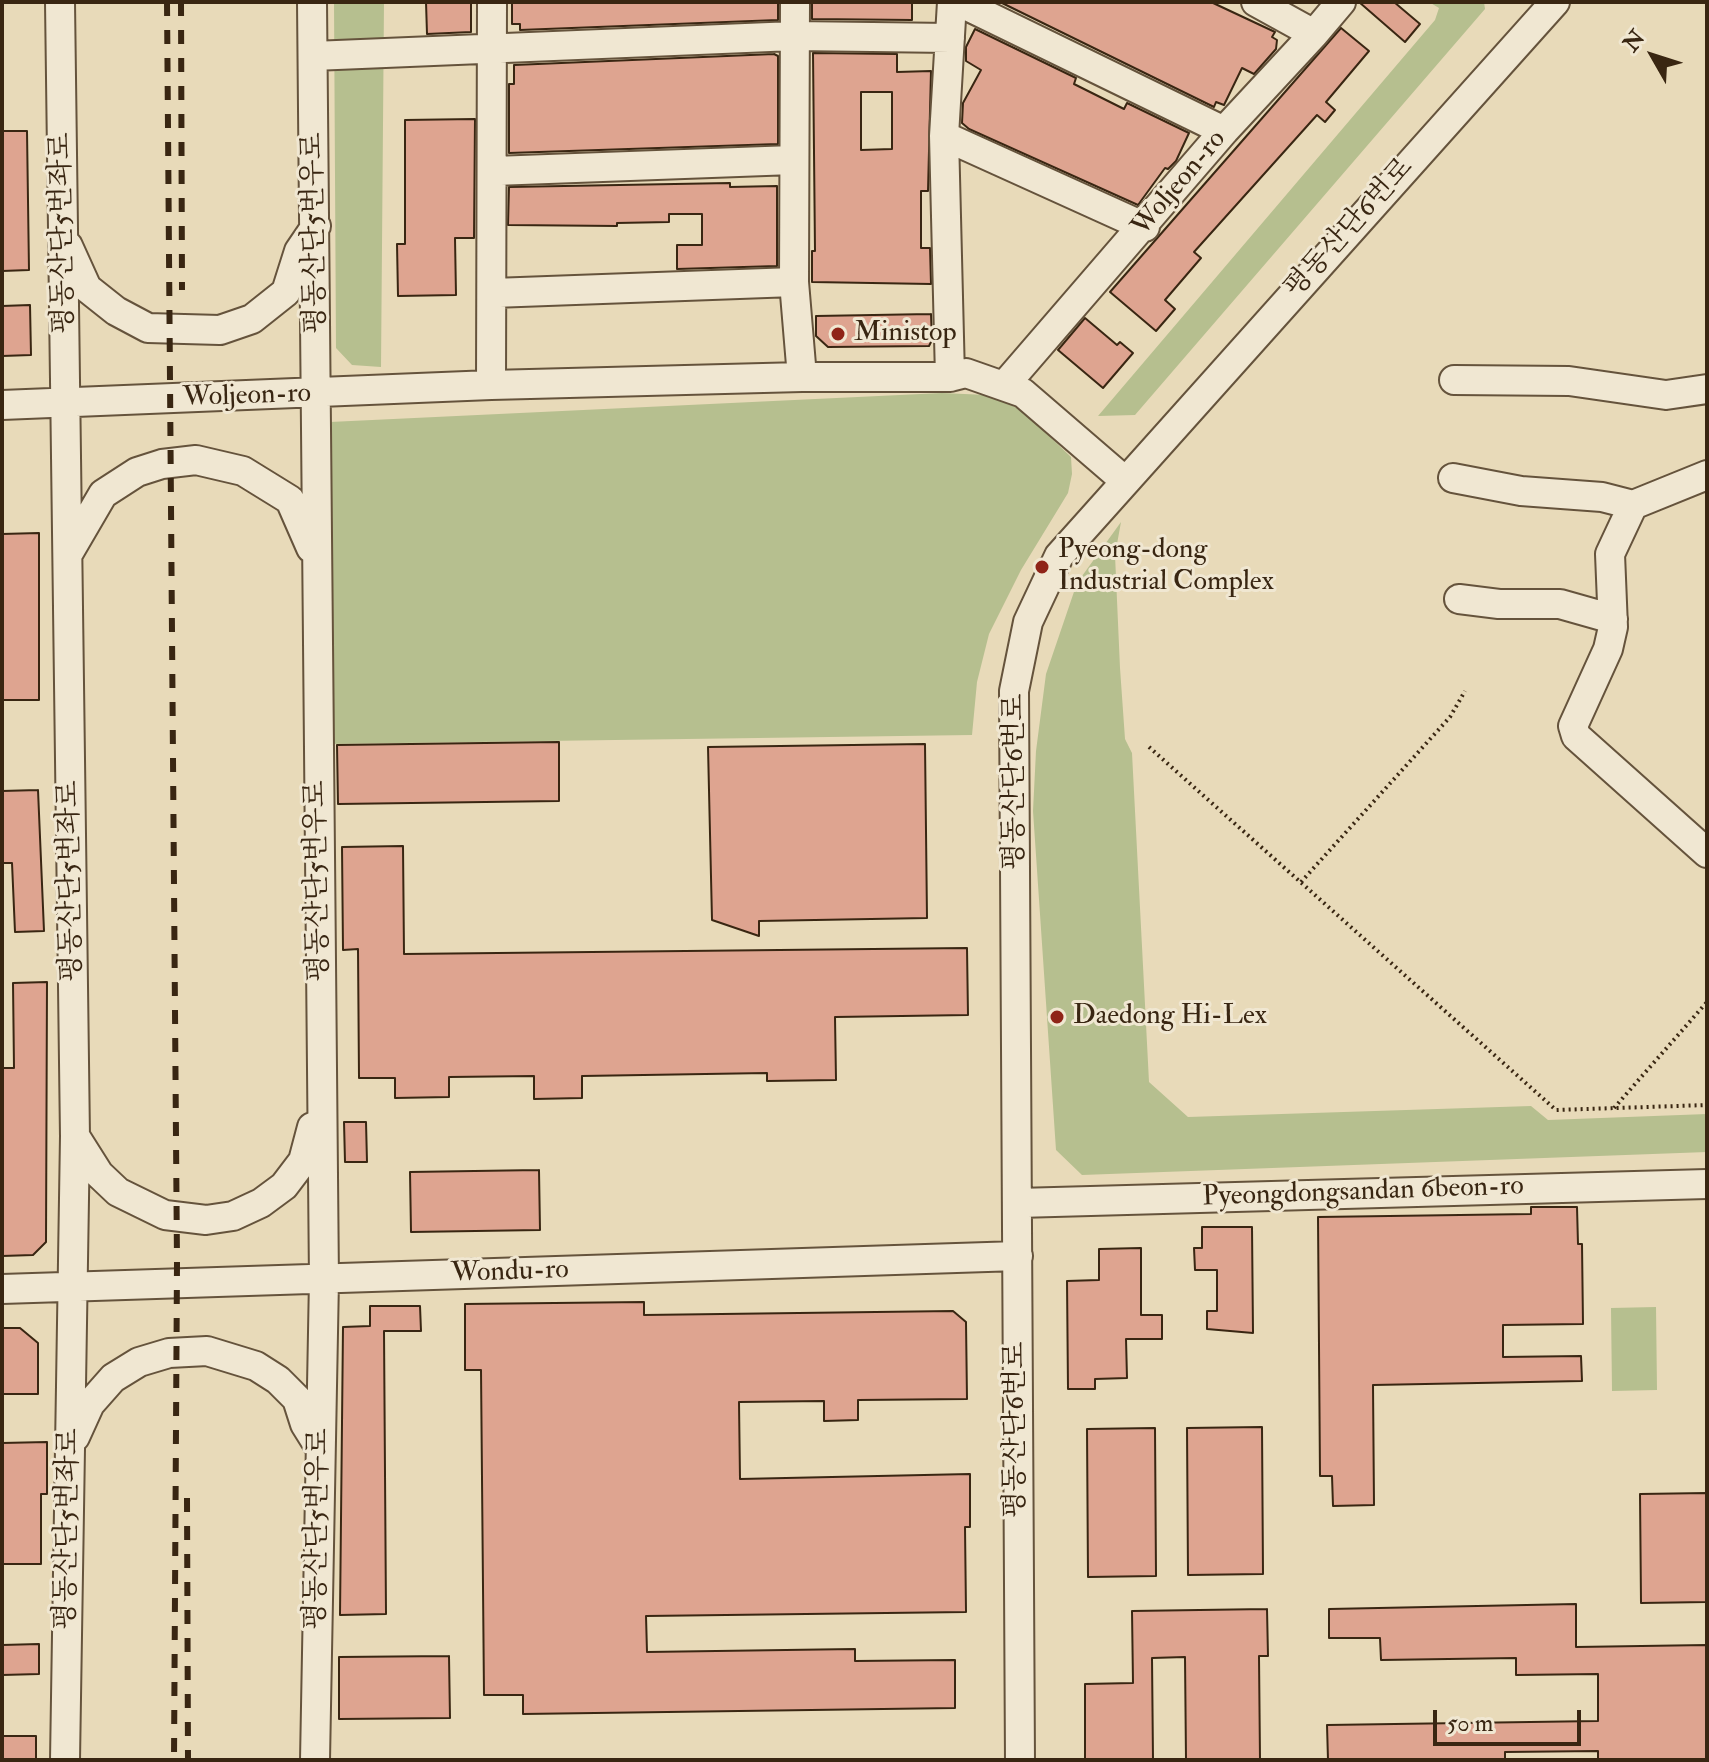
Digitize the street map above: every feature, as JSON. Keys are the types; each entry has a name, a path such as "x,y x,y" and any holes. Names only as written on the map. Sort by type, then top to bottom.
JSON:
{"street":[{"name":"평동산단5번좌로","path":"60,2 75,1136 65,1760"},
{"name":"평동산단5번우로","path":"312,2 317,225 315,556 324,1279 315,1760"},
{"path":"491,385 494,171 492,2"},
{"path":"795,2 794,282 802,377"},
{"path":"950,377 944,136 952,2"},
{"path":"959,2 1224,131"},
{"path":"1256,2 1314,34"},
{"name":"Woljeon-ro","path":"1004,386 1145,227 1224,131 1341,2"},
{"name":"평동산단6번로","path":"1020,1760 1014,691 1028,622 1059,556 1555,2"},
{"path":"313,56 794,36 950,38"},
{"path":"944,136 1145,227"},
{"path":"494,171 793,160"},
{"path":"64,238 87,288 116,311 148,328 220,330 252,319 286,292 299,251 317,225"},
{"path":"493,293 794,282"},
{"name":"Woljeon-ro","path":"2,405 491,385 802,377 950,377 966,373 1023,393 1124,480"},
{"path":"1454,380 1569,381 1666,395 1707,389"},
{"path":"67,557 103,494 137,472 162,464 196,460 243,471 290,500 315,556"},
{"path":"1453,478 1521,491 1602,497 1633,505 1707,475"},
{"path":"1633,505 1610,554 1613,619 1608,649 1573,726 1576,736 1707,853"},
{"path":"1459,599 1499,604 1560,604 1613,619"},
{"path":"75,1136 99,1174 118,1192 165,1215 206,1220 233,1216 261,1203 284,1186 303,1161 307,1134 322,1112"},
{"name":"Pyeongdongsandan 6beon-ro","path":"1018,1203 1707,1184"},
{"name":"Wondu-ro","path":"2,1289 1018,1256"},
{"path":"71,1448 90,1404 113,1378 139,1362 169,1353 207,1351 256,1366 278,1380 297,1399 305,1424 321,1449"}],"path":[{"path":"1301,882 1450,717 1465,691"},
{"path":"1149,747 1556,1110 1707,1105"},
{"path":"1614,1108 1707,1002"}],"green space":[{"path":"334,2 384,2 381,367 352,365 336,348"},
{"path":"1429,2 1484,2 1485,9 1135,415 1098,416 1435,20 1439,8"},
{"path":"942,393 987,395 1022,410 1071,457 1072,474 1068,493 1021,570 989,634 977,682 972,735 329,744 330,422"},
{"path":"1121,522 1115,555 1120,668 1125,739 1132,753 1149,1082 1188,1117 1531,1106 1548,1120 1707,1114 1707,1152 1082,1175 1056,1150 1033,811 1036,751 1046,674 1077,583"},
{"path":"1656,1307 1657,1390 1612,1391 1611,1308"}],"building":[{"path":"426,2 471,2 471,32 427,34"},
{"path":"512,2 778,2 778,20 520,30 520,24 512,24"},
{"path":"812,2 912,2 912,20 812,19"},
{"path":"1000,2 1211,2 1275,32 1272,37 1277,40 1276,49 1254,74 1242,68 1224,105 1216,102 1214,107"},
{"path":"1359,2 1394,2 1420,24 1405,42"},
{"path":"1341,28 1369,51 1326,102 1335,110 1325,122 1317,115 1194,252 1201,258 1165,300 1175,309 1156,331 1110,292"},
{"path":"975,29 1076,78 1074,84 1124,109 1127,103 1189,133 1176,161 1168,169 1165,168 1138,205 969,129 962,123 963,103 981,70 966,61 966,47"},
{"path":"813,53 897,54 897,72 931,71 928,191 921,191 921,248 930,248 931,284 812,282 812,251 815,251","holes":["861,92 892,92 892,149 861,150"]},
{"path":"778,56 778,144 509,153 509,84 514,84 514,65"},
{"path":"475,119 474,238 455,238 456,295 398,296 397,244 405,244 405,120"},
{"path":"2,131 27,131 29,270 2,271"},
{"path":"730,183 730,187 777,186 777,266 677,269 677,245 702,245 702,214 669,214 669,222 617,223 617,226 508,225 509,187"},
{"path":"30,305 31,355 2,356 2,306"},
{"path":"931,314 932,340 929,346 828,347 816,336 816,316"},
{"path":"1085,318 1117,345 1120,342 1133,353 1103,388 1058,350"},
{"path":"39,533 39,700 2,700 2,534"},
{"path":"559,742 559,801 338,804 337,745"},
{"path":"925,744 927,918 759,921 759,936 712,920 708,747"},
{"path":"38,790 44,931 15,932 12,863 2,863 2,791"},
{"path":"403,846 404,954 967,948 968,1015 835,1017 836,1080 767,1081 767,1073 582,1076 582,1098 534,1099 534,1076 449,1077 449,1097 395,1098 395,1078 359,1078 358,949 343,950 342,847"},
{"path":"47,982 46,1242 33,1255 2,1256 2,1068 14,1068 13,983"},
{"path":"344,1122 366,1122 367,1162 345,1162"},
{"path":"539,1170 540,1230 411,1232 410,1172"},
{"path":"1531,1207 1577,1207 1578,1244 1582,1244 1583,1324 1503,1325 1503,1357 1581,1356 1582,1381 1373,1385 1374,1505 1333,1506 1332,1476 1320,1476 1318,1217 1531,1214"},
{"path":"1202,1227 1252,1227 1253,1333 1207,1329 1207,1311 1217,1311 1217,1270 1195,1270 1194,1248 1202,1248"},
{"path":"1141,1248 1141,1315 1162,1315 1162,1339 1126,1339 1127,1378 1095,1379 1095,1389 1068,1389 1067,1281 1099,1280 1099,1249"},
{"path":"644,1302 644,1315 953,1311 966,1322 967,1399 858,1400 858,1420 824,1421 824,1401 739,1402 740,1479 970,1474 970,1527 965,1527 966,1612 646,1616 647,1652 855,1649 855,1661 955,1660 955,1708 523,1714 523,1695 484,1695 481,1370 465,1370 465,1304"},
{"path":"370,1306 420,1306 421,1331 384,1331 386,1614 340,1615 343,1327 370,1326"},
{"path":"2,1328 20,1328 38,1343 38,1394 2,1394"},
{"path":"1262,1427 1263,1574 1188,1575 1187,1428"},
{"path":"1155,1428 1156,1576 1088,1577 1087,1429"},
{"path":"47,1442 47,1494 41,1494 41,1564 2,1564 2,1443"},
{"path":"1707,1493 1707,1602 1641,1603 1640,1494"},
{"path":"1576,1604 1576,1647 1707,1645 1707,1760 1598,1760 1598,1751 1505,1752 1505,1760 1328,1760 1327,1725 1598,1721 1598,1674 1516,1675 1516,1658 1381,1660 1380,1638 1329,1638 1329,1609"},
{"path":"1267,1609 1268,1656 1259,1656 1260,1760 1186,1760 1185,1657 1152,1658 1153,1760 1085,1760 1085,1684 1133,1683 1132,1611"},
{"path":"39,1644 39,1674 2,1675 2,1645"},
{"path":"449,1656 450,1718 339,1719 339,1657"},
{"path":"2,1736 36,1736 36,1760 2,1760"}],"railway":[{"path":"167,2 177,1263 174,1760"},
{"path":"181,2 182,290"},
{"path":"187,1498 188,1760"}],"place":[{"name":"Ministop","path":"838,334"},
{"name":"Pyeong-dong Industrial Complex","path":"1042,567"},
{"name":"Daedong Hi-Lex","path":"1057,1017"}]}
